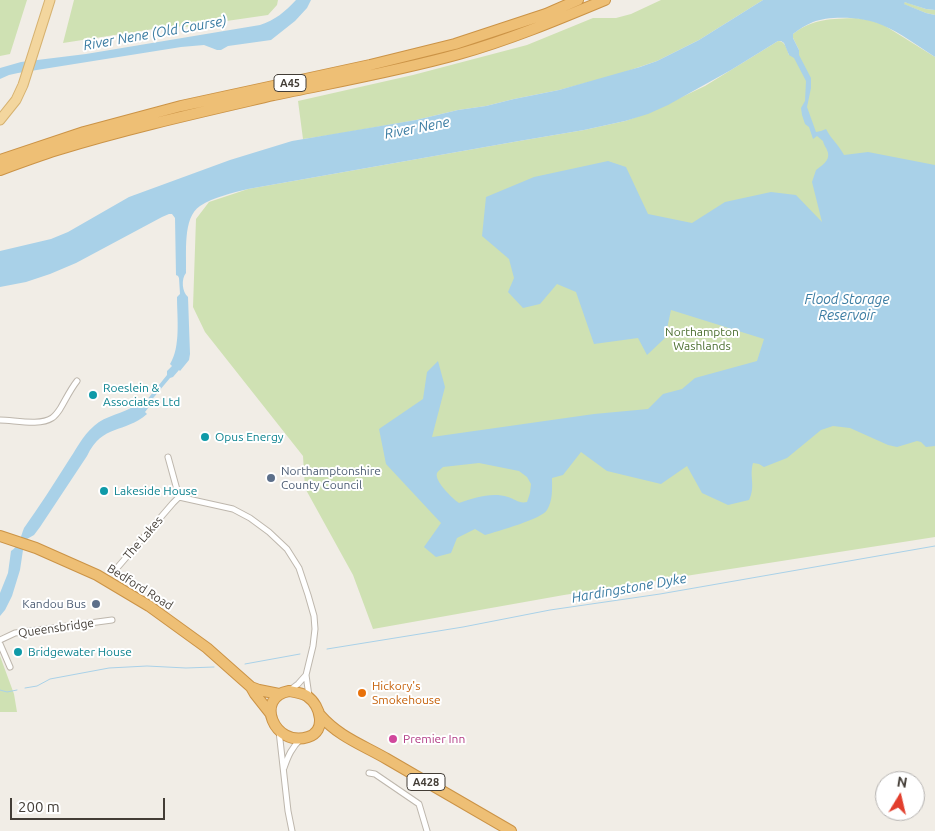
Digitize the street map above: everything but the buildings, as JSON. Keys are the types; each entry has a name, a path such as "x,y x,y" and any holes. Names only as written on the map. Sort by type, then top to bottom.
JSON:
{"highway":[{"name":"A45","path":"0,160 84,132 181,106 370,65 455,44 546,14 578,0"},
{"name":"A45","path":"0,170 56,151 135,128 459,54 550,23 605,0"},
{"name":"Bedford Road","path":"0,536 36,548 97,574 149,606 207,648 251,687 270,713"},
{"name":"Bedford Road","path":"251,687 259,690 284,692"},
{"path":"284,692 298,693 309,697 314,702 320,715 320,726 314,734 303,738 290,737 279,731 275,726 270,713 274,699 284,692"},
{"name":"A428","path":"320,715 341,735"},
{"name":"A428","path":"314,734 329,732 341,735 382,756 511,831"}],"main road":[{"path":"0,120 16,100 23,85 50,0"}],"street":[{"path":"0,420 34,422 51,418 58,411 77,381"},
{"path":"168,457 179,497 233,509 250,518 270,532 287,550 299,568 314,616 313,646 306,675 309,697"},
{"name":"The Lakes","path":"117,568 179,497"},
{"name":"Queensbridge","path":"0,640 15,633 112,620"},
{"name":"Queensbridge","path":"0,644 10,667"},
{"path":"284,692 298,684 306,675"},
{"path":"279,731 292,831"},
{"path":"284,771 292,749 303,738"},
{"path":"369,773 375,774 419,804 427,831"}],"green space":[{"path":"0,0 27,0 10,54 0,56"},
{"path":"74,0 278,0 277,5 268,15 185,27 173,26 63,43"},
{"path":"661,0 763,0 699,40 657,61 616,75 486,106 303,139 298,101 413,75 527,45 593,18 616,18 631,14"},
{"path":"905,2 935,10 935,15 903,4"},
{"name":"Northampton Washlands","path":"856,18 882,24 935,57 935,537 564,595 373,629 353,575 305,488 303,456 205,332 193,307 196,219 209,202 248,189 584,130 625,121 648,113 705,86 778,41 784,44 789,55 799,50 793,34 808,25 823,20"},
{"path":"0,656 14,694 17,712 0,712"}],"water":[{"path":"296,0 311,0 307,8 295,21 271,40 228,46 221,50 204,45 181,47 18,73 0,79 0,68 21,62 86,54 260,25 280,15"},
{"name":"Flood Storage Reservoir","path":"763,0 935,0 935,10 905,2 904,4 935,15 935,57 889,28 867,20 829,18 820,20 800,29 793,34 793,38 799,50 799,55 811,78 807,107 816,132 826,129 844,155 868,152 935,165 935,446 926,447 917,441 897,447 888,445 850,428 833,426 821,430 787,458 764,467 753,463 752,490 749,500 728,505 702,493 687,466 661,484 607,471 581,452 563,475 552,478 550,502 547,510 543,513 519,524 485,535 475,529 457,538 451,553 436,557 424,547 441,523 386,464 379,429 423,399 427,372 438,361 445,387 432,437 594,414 648,409 663,394 682,389 695,378 757,361 764,339 671,310 665,338 647,355 638,338 594,344 576,292 557,284 540,304 523,308 508,292 514,278 509,259 482,236 486,197 534,177 608,161 626,167 648,214 692,223 725,202 771,192 796,195 822,222 812,182 816,170 826,161 828,153 823,141 817,136 813,139 802,115 801,108 805,101 806,81 794,58 789,55 784,43 778,41 668,105 625,121 584,130 248,189 217,198 200,206 190,219 188,227 186,273 183,282 184,292 188,297 189,360 180,371 170,378 149,403 149,407 145,412 147,414 130,424 107,433 93,446 40,527 34,535 27,539 12,596 0,616 0,593 8,573 11,551 18,544 24,528 83,439 99,422 136,405 138,407 142,401 146,401 167,375 167,371 172,366 170,364 176,349 178,332 177,297 180,294 179,278 176,275 175,218 172,214 162,217 76,263 26,282 0,287 0,251 51,239 68,232 129,197 230,160 292,141 416,120 559,90 657,61 699,40","holes":["479,463 519,471 527,477 531,484 527,502 495,495 483,496 459,503 445,490 437,476 437,472 443,467"]}],"waterway":[{"name":"Hardingstone Dyke","path":"327,649 935,546"},
{"name":"Hardingstone Dyke","path":"245,664 300,654"},
{"name":"Hardingstone Dyke","path":"25,688 37,686 50,679 109,668 147,666 214,667"},
{"name":"Hardingstone Dyke","path":"0,690 7,692 17,690"}],"place":[{"name":"Roeslein & Associates Ltd","path":"93,395"},
{"name":"Opus Energy","path":"205,437"},
{"name":"Northamptonshire County Council","path":"271,478"},
{"name":"Lakeside House","path":"104,491"},
{"name":"Kandou Bus","path":"96,604"},
{"name":"Bridgewater House","path":"18,652"},
{"name":"Hickory's Smokehouse","path":"362,693"},
{"name":"Premier Inn","path":"393,739"}],"water label":[{"name":"River Nene (Old Course)","path":"155,33"},
{"name":"River Nene","path":"417,128"}]}
